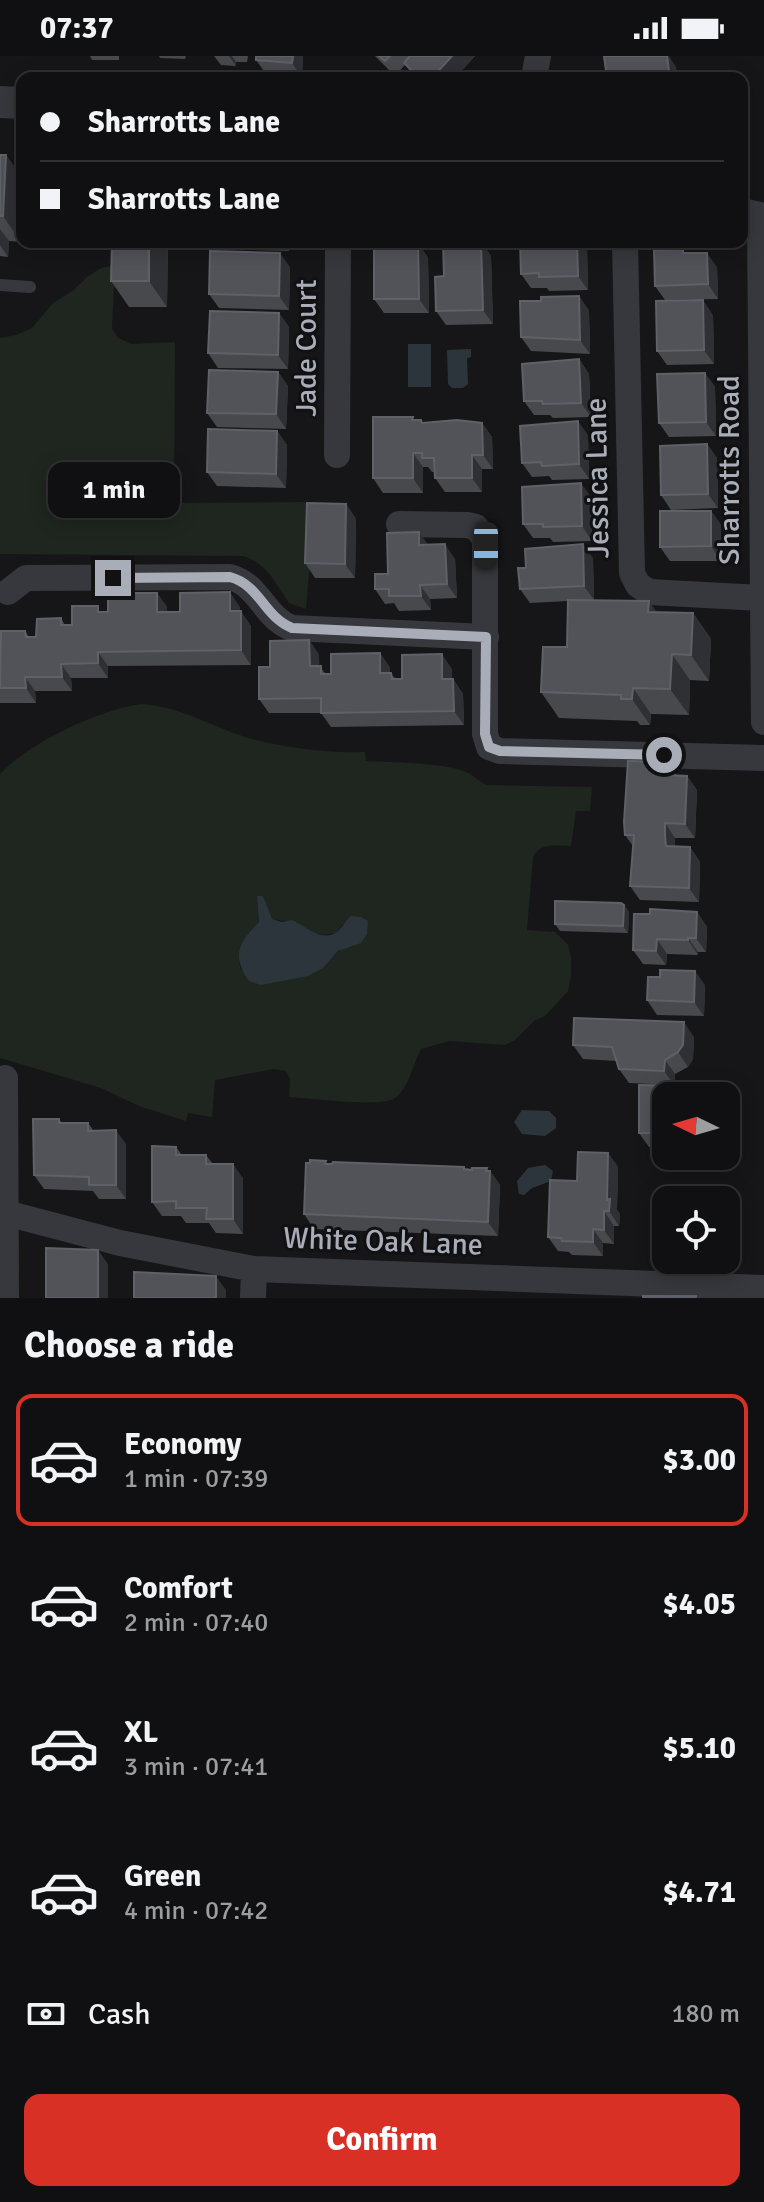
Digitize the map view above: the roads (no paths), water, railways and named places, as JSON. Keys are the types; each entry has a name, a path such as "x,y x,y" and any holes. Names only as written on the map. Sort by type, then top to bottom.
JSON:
{"street":[{"name":"Sharrotts Road","path":"755,217 764,722"},
{"name":"Jade Court","path":"337,455 338,248"},
{"name":"Jessica Lane","path":"625,248 632,573 638,585 649,592 761,598"},
{"path":"399,524 467,525 481,532 486,546 485,734 489,747 494,750 764,758"},
{"path":"4,596 26,578 230,577 243,581 279,623 292,628 486,637"},
{"path":"5,1078 6,1298"},
{"name":"White Oak Lane","path":"6,1213 120,1243 254,1269 500,1287 764,1288"},
{"path":"253,1298 254,1269"}],"lane":[{"path":"0,285 30,287"}]}
